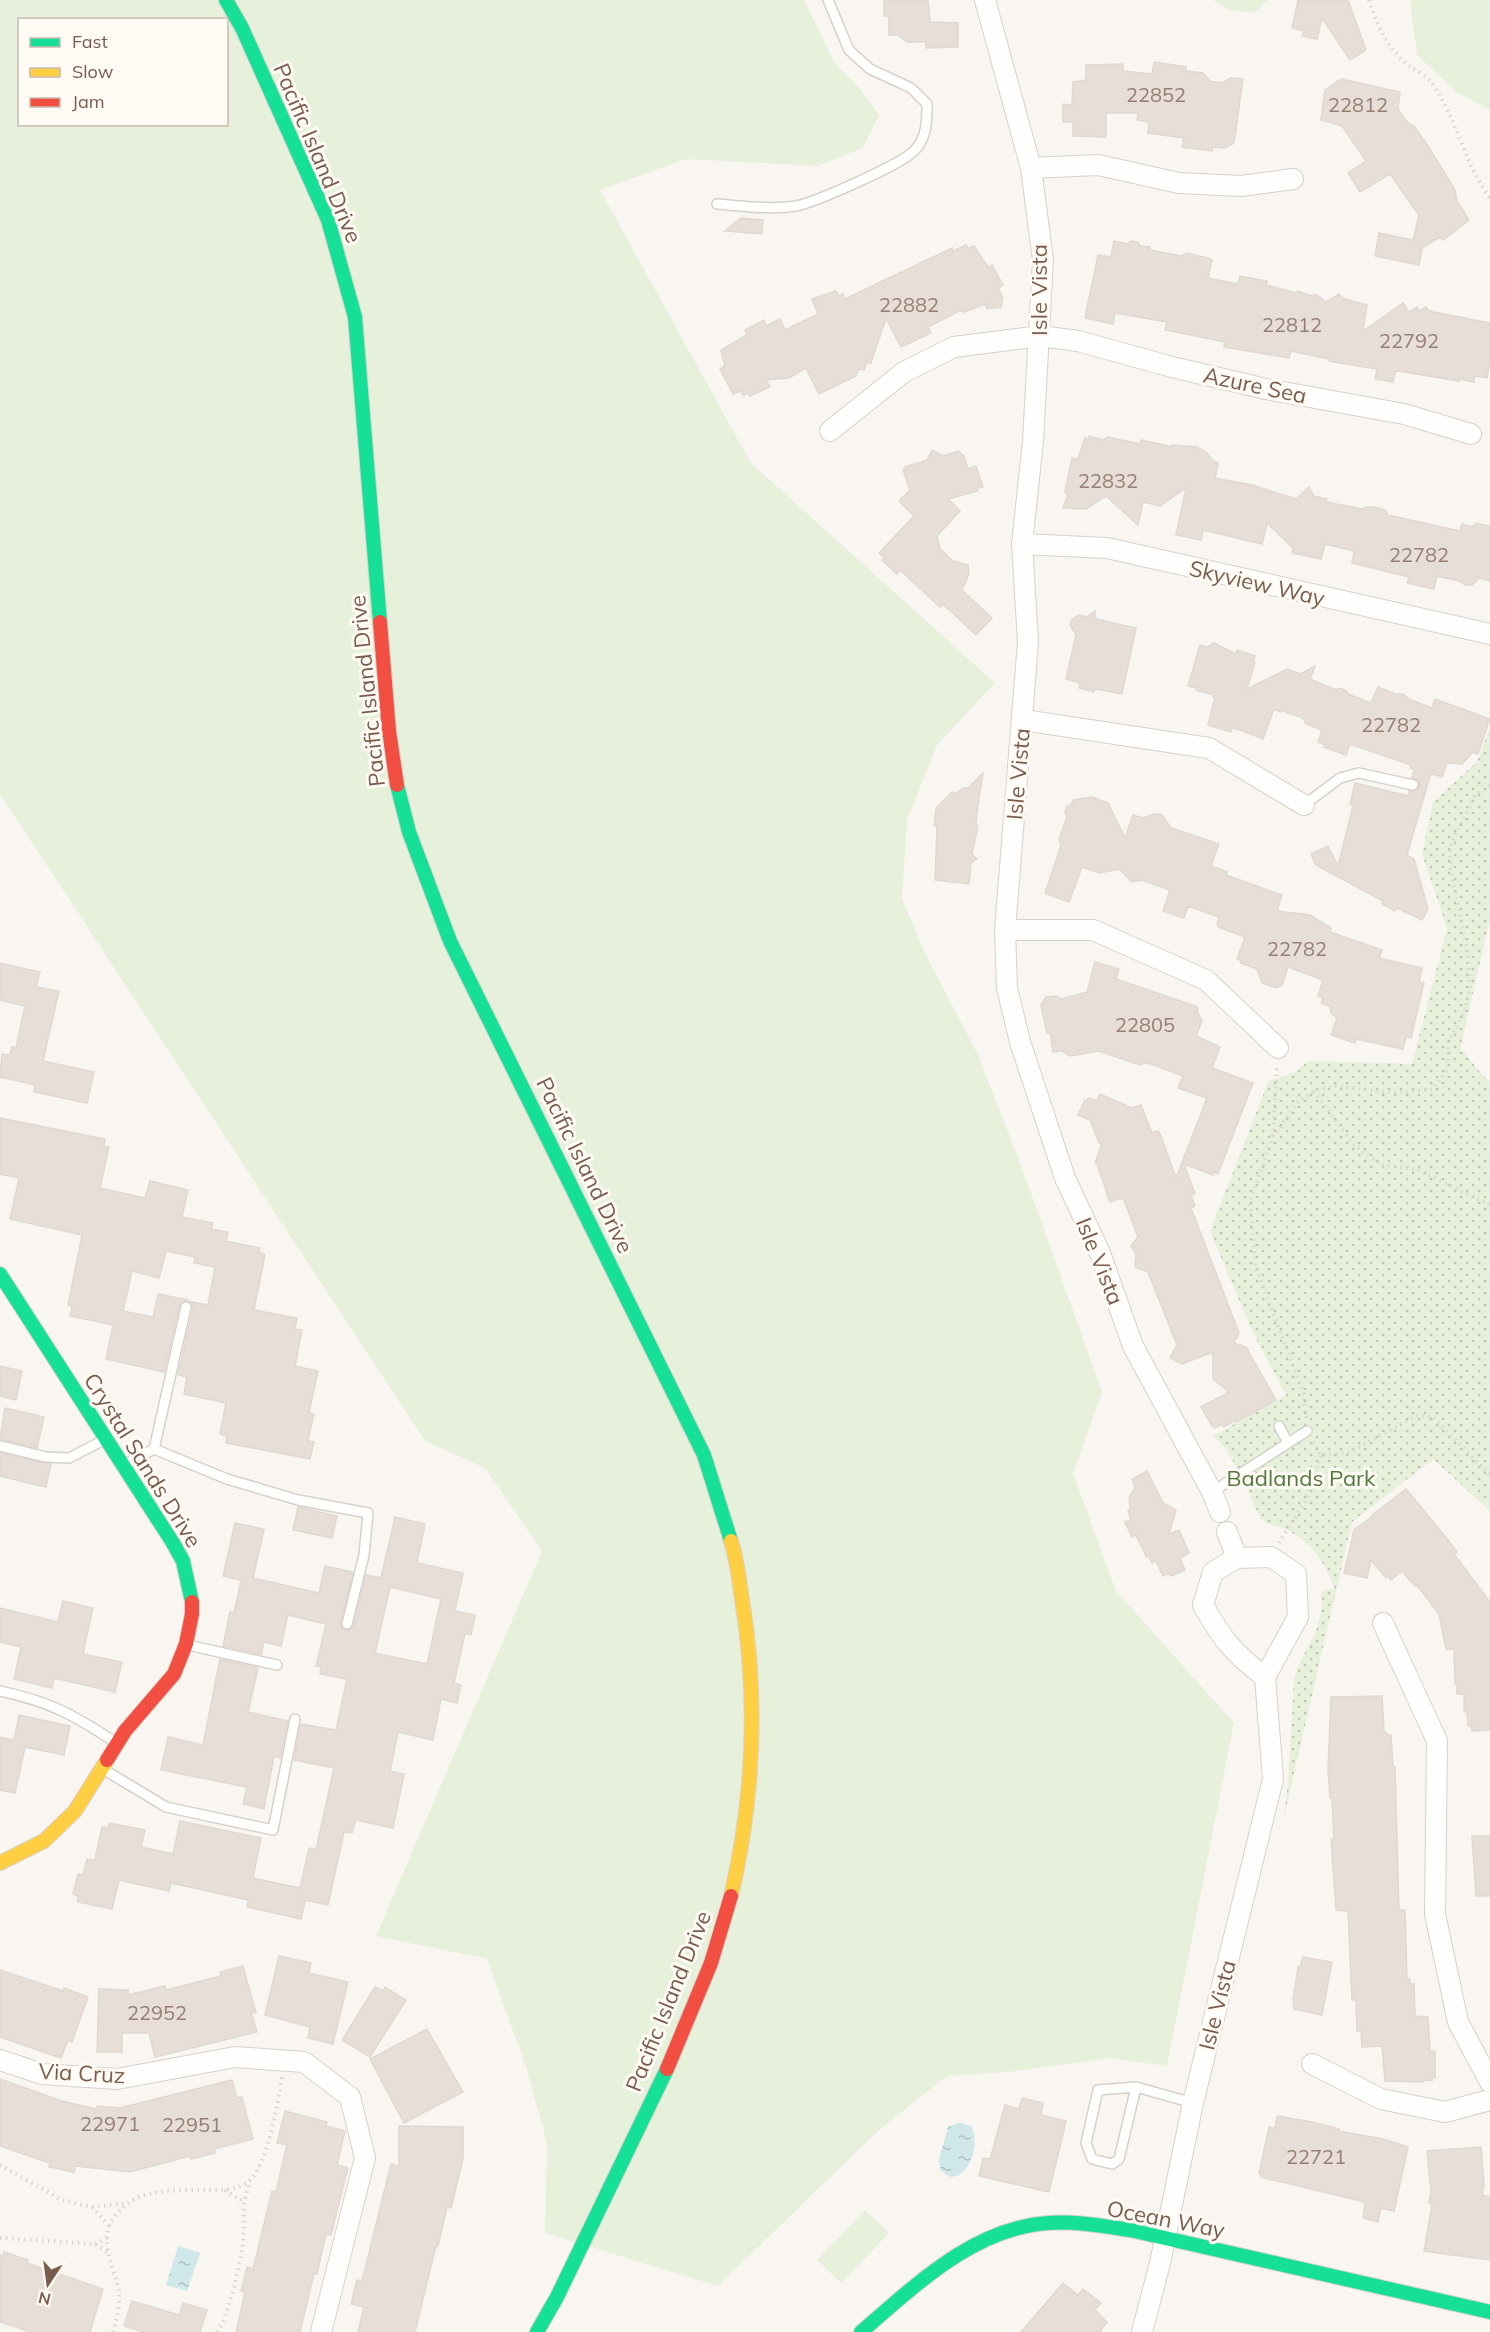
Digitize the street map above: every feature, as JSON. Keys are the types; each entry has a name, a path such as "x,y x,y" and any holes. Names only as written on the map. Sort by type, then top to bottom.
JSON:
{"main road":[{"name":"Pacific Island Drive","path":"226,0 242,28 328,220 355,317 389,731 396,783 409,832 450,941 704,1455 734,1550 750,1647 753,1690 749,1800 743,1846 730,1902 714,1953 669,2066 557,2297 537,2332"},
{"name":"Crystal Sands Drive","path":"0,1274 183,1561 192,1595 192,1614 186,1644 174,1674 125,1731 75,1811 44,1841 0,1863"},
{"name":"Ocean Way","path":"861,2332 937,2268 982,2242 1024,2227 1066,2223 1137,2231 1490,2312"}],"street":[{"name":"Isle Vista","path":"985,0 1031,168 1043,260 1033,441 1022,544 1028,642 1005,930 1006,988 1020,1042 1065,1178 1100,1253 1133,1346 1212,1492 1220,1512"},
{"path":"1031,168 1098,165 1179,183 1241,186 1293,179"},
{"name":"Azure Sea","path":"830,432 904,372 954,347 1040,336 1077,341 1172,367 1266,389 1404,414 1471,434"},
{"name":"Skyview Way","path":"1022,544 1107,548 1490,634"},
{"path":"1023,720 1209,748 1304,805"},
{"path":"1005,930 1093,930 1206,980 1278,1048"},
{"path":"1227,1532 1238,1558"},
{"path":"1271,1557 1296,1574 1298,1617 1265,1677 1241,1659 1220,1635 1203,1605 1213,1572 1238,1558 1271,1557"},
{"path":"1383,1623 1437,1741 1436,1914 1458,2022 1490,2082"},
{"name":"Isle Vista","path":"1143,2332 1193,2103 1273,1779 1265,1677"},
{"name":"Via Cruz","path":"0,2060 42,2074 117,2079 235,2056 304,2062 350,2097 365,2158 321,2332"},
{"path":"1312,2064 1381,2099 1445,2112 1490,2100"}],"lane":[{"path":"717,204 762,208 798,206 885,170 914,151 927,129 927,104 911,88 870,69 849,50 828,0"},
{"path":"1304,805 1340,778 1359,773 1413,785"},
{"path":"122,1466 154,1449 186,1307"},
{"path":"1279,1426 1288,1443"},
{"path":"1212,1492 1307,1431"},
{"path":"0,1446 46,1457 69,1458 106,1439"},
{"path":"154,1449 227,1479 298,1500 368,1514 364,1556 347,1624"},
{"path":"186,1644 277,1665"},
{"path":"0,1691 47,1703 67,1712 117,1744"},
{"path":"101,1768 166,1807 273,1830 295,1719"},
{"path":"1136,2087 1119,2159 1112,2163 1092,2159 1086,2143 1098,2090 1136,2087 1193,2103"}],"path":[{"path":"1369,0 1378,28 1394,53 1430,80 1452,121 1482,188 1490,198"},
{"path":"1280,1540 1306,1500 1321,1455 1307,1431 1304,1395 1256,1268 1250,1201 1273,1137 1298,1102 1314,1091 1336,1086 1396,1093 1433,1089 1448,1069 1448,1042 1464,1013 1470,987 1468,954 1450,867 1450,843 1476,794 1490,786"},
{"path":"1273,1137 1278,1048"},
{"path":"1314,1091 1353,1144 1382,1166 1418,1170 1479,1200 1490,1203"},
{"path":"1321,1455 1348,1453 1416,1416 1433,1417 1490,1475"},
{"path":"217,2332 223,2322 234,2289 243,2245 244,2202 250,2180 262,2160 271,2133 285,2060"},
{"path":"0,2164 62,2200 92,2207 126,2203 135,2198 164,2191 237,2188 250,2180"},
{"path":"225,2190 244,2202"},
{"path":"113,2332 119,2309 119,2294 116,2272 108,2254 107,2238 109,2226 126,2203"},
{"path":"92,2207 109,2226"},
{"path":"0,2238 95,2244 107,2238"},
{"path":"95,2244 108,2254"}],"green space":[{"path":"0,0 804,0 835,64 861,90 879,115 863,148 817,166 686,159 600,190 751,463 995,683 937,745 907,820 902,899 926,955 977,1053 1021,1165 1102,1392 1073,1473 1116,1591 1234,1723 1167,2066 1110,2058 1009,2072 947,2076 880,2129 718,2286 545,2233 547,2143 526,2067 487,1959 376,1936 542,1551 485,1468 425,1441 0,794"},
{"path":"1213,0 1267,0 1255,13 1229,10"},
{"path":"1410,0 1490,0 1490,110 1456,92 1417,55"},
{"name":"Badlands Park","path":"1490,728 1490,919 1460,1049 1490,1082 1490,1511 1433,1459 1352,1522 1283,1821 1288,1784 1294,1680 1317,1628 1320,1618 1321,1591 1334,1588 1327,1570 1310,1547 1287,1530 1261,1520 1227,1451 1213,1436 1286,1395 1253,1333 1210,1231 1269,1080 1290,1074 1308,1061 1412,1064 1447,928 1422,854 1433,802 1477,762"},
{"path":"865,2210 889,2233 841,2283 817,2260"}],"water":[{"path":"960,2122 972,2127 974,2150 963,2172 950,2177 941,2171 939,2160 948,2127"},
{"path":"178,2246 200,2253 187,2291 166,2285"}],"building":[{"path":"884,0 928,0 930,22 958,23 958,47 926,48 926,42 907,42 898,35 889,35 889,16 884,16"},
{"path":"1298,0 1348,0 1366,50 1350,60 1322,18 1317,39 1302,36 1304,31 1292,28"},
{"path":"1154,62 1186,67 1186,71 1203,73 1210,81 1222,83 1230,78 1243,79 1234,143 1225,148 1212,147 1212,151 1182,147 1184,138 1148,133 1149,122 1137,120 1138,113 1106,113 1106,137 1073,136 1073,122 1063,122 1063,104 1072,105 1073,82 1086,80 1086,65 1123,64 1123,71 1152,74"},
{"path":"1341,79 1400,92 1398,109 1428,146 1455,190 1457,201 1469,220 1443,240 1440,237 1422,248 1419,265 1375,256 1379,233 1413,240 1419,215 1390,174 1360,192 1348,173 1366,161 1342,126 1321,120 1325,90"},
{"path":"741,218 763,220 762,234 725,231"},
{"path":"1114,241 1128,244 1131,241 1138,242 1140,246 1150,247 1150,250 1182,256 1186,253 1208,258 1212,260 1208,278 1238,284 1240,276 1267,281 1266,285 1296,293 1298,291 1308,295 1317,295 1326,302 1339,294 1342,298 1367,305 1363,331 1403,303 1409,312 1417,307 1419,311 1426,307 1429,311 1490,323 1490,360 1487,378 1475,376 1474,382 1459,379 1459,381 1398,371 1395,372 1393,382 1375,379 1377,369 1329,361 1329,359 1291,351 1289,358 1224,347 1225,342 1165,330 1167,322 1115,313 1113,324 1085,318 1098,255 1111,257"},
{"path":"966,245 968,248 974,246 988,267 992,265 1003,285 998,288 1003,298 1001,307 987,309 985,304 964,312 959,311 928,327 931,333 901,347 886,318 871,363 867,362 864,370 859,369 856,376 819,394 806,368 789,378 766,380 770,387 750,396 748,393 743,395 741,391 733,394 720,369 725,366 721,350 747,335 745,330 764,320 766,326 780,319 785,330 818,314 812,299 836,291 839,296 843,294 845,299 952,248 953,251"},
{"path":"1089,436 1103,440 1108,437 1140,444 1141,440 1172,447 1172,445 1197,447 1218,463 1215,478 1252,485 1296,499 1309,487 1314,496 1327,499 1326,502 1363,509 1374,507 1385,510 1388,515 1460,531 1462,524 1472,527 1476,523 1490,526 1490,581 1479,578 1472,585 1465,585 1459,581 1437,576 1434,589 1407,583 1409,577 1352,563 1354,551 1325,544 1321,559 1292,553 1293,548 1267,523 1262,544 1203,530 1201,540 1176,535 1186,488 1160,506 1143,502 1138,525 1106,496 1086,509 1063,508 1068,495 1065,492 1072,458 1078,459 1085,438 1089,439"},
{"path":"932,450 943,456 958,451 964,456 968,469 976,466 983,487 978,488 978,491 948,499 960,511 937,536 940,549 953,561 968,565 969,574 962,590 992,618 976,635 943,604 940,607 900,570 897,574 882,560 885,558 879,553 914,516 899,501 910,490 903,470 906,469 905,467 927,460"},
{"path":"1095,611 1096,619 1136,628 1122,694 1095,689 1094,692 1079,688 1080,683 1066,679 1076,635 1070,625 1072,619 1079,615 1087,617"},
{"path":"1214,643 1236,654 1237,650 1255,656 1247,689 1287,669 1300,674 1315,666 1310,679 1336,690 1339,688 1347,691 1348,694 1371,703 1378,687 1395,694 1403,694 1409,699 1432,708 1435,699 1490,719 1478,754 1473,752 1462,764 1447,763 1442,777 1432,774 1430,776 1407,855 1414,859 1428,909 1422,920 1397,908 1395,911 1382,904 1383,901 1316,865 1311,854 1328,846 1338,866 1353,806 1350,804 1355,783 1408,796 1409,791 1416,791 1420,786 1418,780 1412,778 1414,769 1410,768 1411,765 1350,744 1346,755 1324,747 1325,745 1318,742 1322,730 1306,724 1303,718 1280,710 1280,712 1274,709 1263,739 1232,727 1231,732 1208,725 1215,698 1213,695 1188,686 1200,645 1207,647"},
{"path":"983,773 977,812 976,824 978,826 972,854 977,859 971,863 969,884 935,880 936,808 952,792 957,793 963,788 968,788"},
{"path":"1092,797 1108,803 1125,838 1133,815 1143,818 1154,814 1162,815 1171,828 1219,844 1211,866 1227,872 1226,875 1282,895 1277,911 1310,915 1331,928 1330,932 1382,950 1379,958 1422,968 1419,982 1424,983 1411,1038 1406,1037 1403,1049 1356,1039 1355,1043 1331,1035 1337,1018 1331,1013 1330,1006 1321,1003 1323,998 1318,996 1323,980 1288,967 1282,985 1276,988 1262,983 1257,969 1237,959 1245,937 1218,927 1219,917 1188,906 1184,918 1163,911 1170,890 1142,880 1132,882 1119,869 1100,873 1082,867 1069,902 1045,893 1061,845 1059,839 1067,817 1065,813 1067,806 1071,805 1073,800"},
{"path":"1095,962 1119,969 1116,979 1198,1007 1197,1011 1202,1021 1196,1036 1220,1047 1212,1068 1253,1083 1218,1174 1214,1172 1213,1175 1184,1164 1195,1194 1191,1195 1195,1206 1191,1208 1239,1333 1234,1343 1246,1347 1276,1400 1224,1427 1223,1424 1215,1428 1212,1426 1201,1407 1229,1392 1213,1379 1213,1352 1182,1364 1170,1358 1177,1345 1148,1272 1135,1267 1136,1254 1131,1246 1138,1237 1124,1200 1122,1198 1110,1202 1095,1163 1102,1144 1099,1143 1090,1120 1078,1115 1085,1100 1088,1098 1097,1101 1100,1094 1132,1108 1141,1105 1152,1133 1158,1131 1161,1136 1176,1178 1207,1098 1178,1088 1183,1076 1151,1064 1140,1065 1099,1051 1070,1056 1062,1051 1053,1052 1050,1032 1047,1033 1041,1005 1046,997 1056,996 1062,999 1087,992"},
{"path":"0,963 40,972 36,987 59,991 43,1061 94,1072 87,1103 34,1092 35,1085 0,1077 2,1054 8,1055 12,1047 16,1048 25,1006 0,1000"},
{"path":"0,1118 105,1139 104,1146 109,1147 100,1188 145,1198 150,1181 188,1190 182,1217 213,1223 211,1229 228,1232 226,1241 260,1248 259,1252 265,1255 254,1310 297,1318 295,1329 302,1330 295,1366 318,1371 309,1413 314,1414 308,1441 314,1442 310,1459 226,1443 227,1436 220,1434 226,1403 184,1394 187,1377 178,1375 193,1308 188,1301 208,1305 215,1267 194,1263 195,1257 166,1251 159,1278 132,1271 123,1311 153,1317 158,1294 187,1300 179,1306 164,1372 106,1359 113,1325 70,1316 72,1306 68,1305 82,1235 10,1219 19,1178 0,1174"},
{"path":"0,1366 22,1371 16,1400 0,1396"},
{"path":"5,1408 44,1417 37,1448 0,1439"},
{"path":"0,1453 51,1464 46,1487 0,1476"},
{"path":"1147,1471 1163,1503 1176,1510 1169,1534 1179,1530 1189,1553 1180,1558 1185,1570 1171,1576 1169,1573 1163,1576 1156,1561 1152,1563 1148,1555 1146,1556 1136,1535 1132,1537 1125,1522 1131,1520 1128,1511 1130,1509 1129,1498 1135,1487 1132,1479"},
{"path":"1406,1489 1457,1552 1454,1554 1490,1602 1490,1730 1472,1731 1472,1727 1468,1725 1467,1712 1464,1712 1464,1694 1457,1694 1457,1684 1455,1684 1454,1649 1446,1649 1439,1614 1417,1585 1415,1586 1402,1571 1391,1580 1388,1576 1386,1578 1371,1560 1367,1578 1344,1573 1354,1530"},
{"path":"298,1507 337,1516 332,1538 293,1530"},
{"path":"395,1517 425,1524 417,1563 463,1573 455,1611 475,1615 471,1635 465,1634 454,1683 461,1685 457,1703 441,1699 433,1740 398,1732 390,1771 404,1774 393,1828 356,1820 352,1833 344,1832 328,1905 305,1900 301,1919 247,1907 248,1900 171,1883 169,1891 119,1880 112,1909 78,1902 78,1896 73,1894 78,1874 83,1875 87,1859 95,1860 102,1827 107,1828 110,1823 145,1830 141,1847 173,1854 180,1821 261,1838 253,1878 300,1888 309,1848 316,1850 334,1768 294,1760 301,1724 336,1730 347,1679 320,1674 321,1667 316,1666 326,1624 288,1615 281,1646 264,1642 261,1654 223,1646 230,1612 234,1613 241,1580 223,1576 235,1523 264,1529 253,1578 319,1593 325,1566 353,1572 340,1623 342,1628 348,1631 354,1626 366,1575 381,1578","holes":["390,1587 441,1599 427,1664 375,1653"]},
{"path":"63,1601 93,1608 83,1654 122,1662 115,1692 54,1678 52,1688 14,1679 21,1647 0,1642 0,1608 58,1622"},
{"path":"220,1659 258,1668 248,1712 288,1721 280,1758 274,1756 264,1809 243,1804 247,1787 161,1770 168,1737 203,1745"},
{"path":"1382,1696 1384,1732 1391,1735 1393,1767 1395,1767 1399,1910 1405,1910 1407,1979 1410,1979 1410,1984 1414,1984 1415,2016 1428,2017 1430,2051 1435,2051 1435,2078 1432,2078 1432,2081 1385,2081 1382,2046 1362,2047 1361,2031 1357,2031 1356,2000 1352,2000 1348,1911 1336,1910 1331,1839 1334,1839 1332,1798 1330,1798 1328,1769 1331,1697"},
{"path":"19,1715 70,1726 64,1755 25,1747 15,1793 0,1790 0,1737 14,1740"},
{"path":"1472,1836 1490,1836 1490,1896 1476,1896"},
{"path":"279,1956 311,1963 309,1973 348,1982 333,2044 308,2038 310,2027 265,2015"},
{"path":"1303,1957 1332,1962 1322,2015 1294,2009 1293,1999 1298,1967"},
{"path":"243,1966 256,2013 251,2012 257,2032 155,2057 149,2033 122,2033 122,2052 97,2052 99,1989 128,1990 128,1995 165,1986 166,1990 221,1976 220,1972"},
{"path":"0,1970 88,1997 72,2042 68,2040 61,2058 0,2037"},
{"path":"375,1987 383,1991 385,1987 406,2000 370,2057 342,2040"},
{"path":"427,2029 463,2092 404,2123 370,2059"},
{"path":"0,2079 62,2101 96,2109 97,2106 120,2108 232,2080 237,2098 242,2097 253,2139 214,2149 215,2153 191,2159 190,2156 130,2172 75,2166 74,2172 49,2167 50,2163 0,2146"},
{"path":"1022,2098 1043,2103 1041,2115 1066,2121 1049,2192 979,2176 983,2158 990,2159 1005,2105 1019,2109"},
{"path":"285,2111 327,2122 326,2126 345,2131 337,2165 348,2168 331,2235 326,2234 317,2274 314,2273 300,2332 236,2332 245,2292 241,2291 247,2267 253,2269 272,2191 276,2192 287,2145 277,2143"},
{"path":"1277,2116 1312,2122 1339,2129 1339,2131 1383,2139 1408,2147 1394,2211 1381,2208 1378,2222 1363,2218 1365,2202 1261,2177 1259,2173 1269,2127 1275,2128"},
{"path":"399,2126 463,2127 463,2159 451,2208 447,2207 438,2246 436,2246 415,2332 358,2332 364,2307 351,2304 357,2280 362,2281 391,2164 399,2166"},
{"path":"1481,2147 1484,2186 1482,2195 1490,2197 1490,2260 1424,2251 1432,2204 1429,2203 1431,2192 1427,2151"},
{"path":"4,2252 28,2260 27,2263 103,2289 90,2332 31,2332 0,2322 0,2255 3,2256"},
{"path":"1063,2283 1078,2295 1083,2289 1101,2303 1095,2310 1107,2322 1100,2332 1021,2332"},
{"path":"132,2301 179,2315 183,2303 207,2310 200,2332 144,2332 124,2326"}],"traffic: fast":[{"path":"226,0 242,28 328,220 355,317 380,622"},
{"path":"397,785 409,832 450,941 704,1455 731,1541"},
{"path":"0,1274 173,1543 183,1561 192,1602"},
{"path":"537,2332 557,2297 667,2069"},
{"path":"861,2332 924,2279 970,2248 1021,2227 1048,2223 1089,2224 1130,2230 1490,2312"}],"traffic: slow":[{"path":"731,1541 738,1570 747,1636 752,1711 745,1822 731,1896"},
{"path":"0,1863 44,1841 75,1811 107,1760"}],"traffic: jam":[{"path":"380,622 389,731 397,785"},
{"path":"107,1760 125,1731 174,1674 186,1644 192,1602"},
{"path":"667,2069 711,1963 731,1896"}]}
